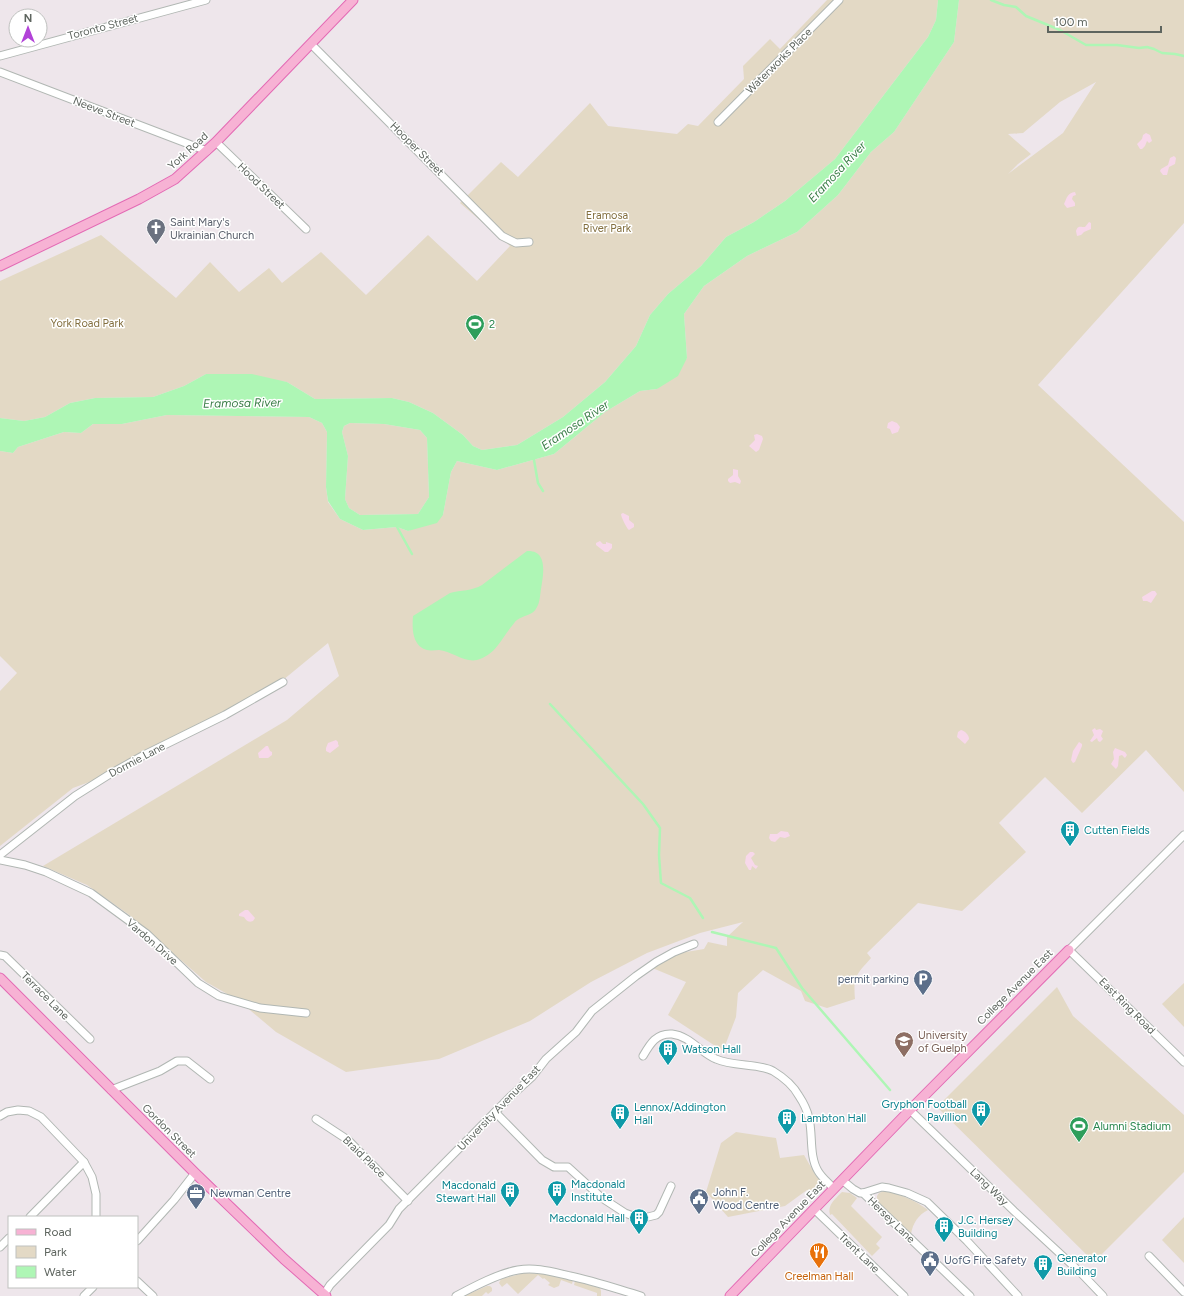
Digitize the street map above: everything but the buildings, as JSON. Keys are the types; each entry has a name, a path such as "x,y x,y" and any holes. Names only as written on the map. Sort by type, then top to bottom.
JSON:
{"main road":[{"name":"York Road","path":"0,266 139,199 175,179 216,142 353,0"},
{"name":"College Avenue East","path":"730,1296 910,1110 1069,950"},
{"name":"Gordon Street","path":"0,978 195,1173 284,1259 324,1295"}],"street":[{"name":"Toronto Street","path":"0,56 180,3 206,0"},
{"name":"Waterworks Place","path":"718,122 839,0"},
{"name":"Hooper Street","path":"311,44 502,236 516,242 529,242"},
{"name":"Neeve Street","path":"1,73 207,151"},
{"name":"Hood Street","path":"216,142 306,229"},
{"name":"Dormie Lane","path":"0,855 75,796 110,774 144,755 225,716 284,682"},
{"name":"College Avenue East","path":"1069,950 1184,835"},
{"name":"Vardon Drive","path":"0,860 25,865 46,872 91,894 147,934 198,983 219,996 260,1008 306,1013"},
{"name":"University Avenue East","path":"324,1295 331,1283 389,1225 399,1209 495,1112 532,1077 546,1059 576,1032 592,1011 656,962 674,952 694,944"},
{"name":"East Ring Road","path":"1069,950 1184,1062"},
{"name":"Terrace Lane","path":"0,955 5,956 90,1039"},
{"path":"643,1056 657,1037 672,1034 685,1038 705,1053 726,1063 772,1070 794,1089 806,1108 809,1118 815,1166 821,1176 834,1189"},
{"path":"111,1090 160,1071 177,1061 186,1061 210,1079"},
{"path":"0,1116 7,1112 18,1110 29,1111 41,1117 84,1162 92,1177 96,1194 96,1216"},
{"name":"Lang Way","path":"910,1110 1014,1212 1081,1273 1103,1296"},
{"path":"495,1112 542,1160 554,1166 565,1166 571,1169 602,1198 613,1206 633,1216 638,1218 648,1218 656,1215 659,1212 671,1186"},
{"name":"Braid Place","path":"316,1118 348,1140 408,1201"},
{"path":"31,1216 84,1162"},
{"path":"138,1240 174,1200 195,1173"},
{"name":"Hersey Lane","path":"842,1180 856,1191 863,1193 970,1296"},
{"name":"Hersey Lane","path":"863,1193 877,1188 889,1188 907,1193 927,1202 967,1241 1018,1296"},
{"name":"Trent Lane","path":"814,1209 904,1296"},
{"path":"0,1247 8,1239"},
{"path":"1149,1256 1184,1292"},
{"path":"456,1296 477,1285 510,1272 532,1269 550,1271 584,1279 641,1296"},
{"path":"138,1282 153,1296"},
{"path":"84,1296 92,1288"}],"green space":[{"name":"Eramosa River Park","path":"827,0 938,0 936,20 928,37 835,159 785,201 754,222 726,237 701,266 668,294 650,315 636,346 605,382 563,417 517,445 482,450 473,446 463,435 433,413 409,402 392,398 315,399 287,382 206,374 184,386 153,397 95,398 70,403 45,417 24,421 0,418 0,281 101,235 176,298 210,262 239,292 269,268 282,283 321,252 366,295 428,235 477,281 510,246 460,203 501,162 518,177 590,103 608,126 677,134 688,124 698,126 744,79 743,66 770,39 780,49"},
{"path":"959,0 1184,0 1184,223 1038,385 1184,522 1184,792 1146,750 1082,813 1045,777 999,823 1026,852 962,911 918,903 867,953 871,958 859,972 855,980 855,999 827,1008 805,1001 801,991 763,970 738,993 736,1017 723,1051 668,1015 686,982 650,967 680,953 704,949 708,942 727,946 727,937 743,922 700,933 647,953 591,982 530,1021 439,1059 346,1072 276,1032 238,1000 206,982 128,914 87,885 43,866 287,720 339,676 328,643 283,680 111,774 73,788 0,846 0,691 17,673 0,656 0,451 13,453 18,447 64,432 81,433 93,424 122,424 167,415 309,417 322,423 327,432 326,487 328,502 340,519 363,530 397,527 408,531 443,515 451,472 457,461 497,470 554,454 605,412 640,391 657,389 687,358 684,314 704,286 747,256 797,232 838,195 871,152 894,132 954,42","holes":["1096,82 1063,133 1008,174 1031,154 1008,134 1023,133 1060,102"]},
{"path":"350,423 384,424 420,430 427,438 429,497 418,514 360,515 349,508 345,499 348,456 342,432 344,426"},
{"path":"1184,983 1184,1027 1162,1004"},
{"name":"Alumni Stadium","path":"1057,987 1073,1016 1184,1115 1184,1172 1094,1262 937,1107"},
{"path":"736,1132 776,1138 780,1158 804,1155 824,1187 812,1200 810,1199 812,1196 807,1190 785,1206 728,1217 706,1192 721,1143"},
{"path":"884,1191 907,1198 928,1210 921,1214 916,1220 911,1234 877,1201 877,1196 879,1193"},
{"path":"842,1192 850,1193 857,1198 851,1206 882,1237 876,1244 880,1248 872,1256 832,1214 830,1215 829,1211 831,1205"},
{"path":"1184,1217 1184,1263 1162,1240"},
{"path":"524,1273 550,1274 573,1280 572,1284 561,1280 559,1286 554,1288 548,1285 550,1283 544,1278 543,1279 538,1275 518,1294 507,1283 502,1287 499,1283 501,1279"},
{"path":"575,1281 600,1288 601,1296 597,1296 597,1293 574,1285"},
{"path":"487,1286 492,1288 492,1291 488,1294 486,1292 482,1296 464,1296"}],"sand":[{"path":"1146,133 1150,135 1152,141 1149,143 1147,141 1145,146 1140,149 1137,144"},
{"path":"1174,156 1176,158 1175,164 1169,167 1167,175 1163,175 1160,171 1161,169 1168,165 1170,158"},
{"path":"1075,192 1076,195 1073,196 1072,199 1075,206 1067,208 1064,204 1067,198 1070,193"},
{"path":"1089,222 1091,223 1091,229 1077,236 1076,231 1078,228 1085,227"},
{"path":"892,421 897,423 900,427 898,432 892,434 890,429 887,428 888,423"},
{"path":"757,434 762,436 763,439 759,450 756,452 749,446 755,440 754,435"},
{"path":"733,469 738,470 738,476 741,481 740,484 735,482 730,483 728,481 728,479 733,475"},
{"path":"623,513 629,516 629,520 634,524 634,527 629,530 622,518 621,514"},
{"path":"600,541 603,544 606,544 606,542 612,544 612,548 608,552 605,552 596,545 596,543"},
{"path":"1152,591 1155,591 1157,594 1151,603 1143,601 1142,597"},
{"path":"1095,728 1096,730 1100,729 1103,731 1101,736 1103,739 1100,742 1097,738 1092,742 1090,741 1094,735 1092,730"},
{"path":"961,730 966,733 969,738 965,744 957,737 958,732"},
{"path":"336,740 339,746 330,753 326,751 328,743"},
{"path":"1079,742 1082,746 1075,762 1073,763 1071,760 1073,751"},
{"path":"268,746 272,752 272,755 268,758 259,758 258,753"},
{"path":"1115,748 1125,752 1127,755 1125,758 1122,755 1119,756 1118,766 1116,769 1111,764 1114,759 1113,752"},
{"path":"781,831 788,832 790,836 785,838 780,837 775,842 771,841 769,838 770,834 777,834"},
{"path":"750,852 755,854 751,858 755,865 758,866 756,869 752,866 751,870 749,870 745,863 746,856"},
{"path":"245,910 248,910 255,918 253,921 248,921 244,917 239,916 239,914"}],"water":[{"name":"Eramosa River","path":"938,0 959,0 954,42 894,132 871,152 838,195 797,232 747,256 704,286 684,314 687,358 678,376 657,389 640,391 605,412 554,454 497,470 457,461 451,472 443,515 437,523 408,531 397,527 363,530 340,519 328,501 326,487 327,432 322,423 309,417 167,415 122,424 93,424 81,433 64,432 18,447 13,453 0,451 0,418 24,421 45,417 70,403 95,398 153,397 184,386 206,374 252,374 287,382 315,399 392,398 409,402 433,413 463,435 473,446 482,450 517,445 563,417 605,382 636,346 650,315 668,294 701,266 726,237 754,222 785,201 835,159 928,37 936,20","holes":["350,423 384,424 420,430 427,438 429,497 418,514 360,515 349,508 345,499 348,456 342,432 344,426"]},
{"path":"527,551 534,552 542,559 543,577 539,603 533,612 519,618 516,621 493,651 483,658 468,660 444,651 427,650 418,645 413,631 413,616 450,593 482,585"}],"waterway":[{"path":"991,0 1004,5 1016,7 1026,16 1060,30 1086,45 1117,45 1139,48 1147,47 1162,53 1184,56"},
{"path":"534,460 538,483 543,491"},
{"path":"396,525 412,554"},
{"path":"550,704 643,804 660,828 659,855 661,883 690,898 703,918"},
{"path":"712,932 776,948 802,988 890,1090"}],"place":[{"name":"Saint Mary's Ukrainian Church","path":"156,245"},
{"name":"2","path":"475,341"},
{"name":"Cutten Fields","path":"1070,847"},
{"name":"permit parking","path":"923,996"},
{"name":"University of Guelph","path":"904,1058"},
{"name":"Watson Hall","path":"668,1066"},
{"name":"Gryphon Football Pavillion","path":"981,1127"},
{"name":"Lennox/Addington Hall","path":"620,1130"},
{"name":"Lambton Hall","path":"787,1135"},
{"name":"Alumni Stadium","path":"1079,1143"},
{"name":"Macdonald Institute","path":"557,1207"},
{"name":"Macdonald Stewart Hall","path":"510,1208"},
{"name":"Newman Centre","path":"196,1210"},
{"name":"John F. Wood Centre","path":"699,1215"},
{"name":"Macdonald Hall","path":"639,1235"},
{"name":"J.C. Hersey Building","path":"944,1243"},
{"name":"Creelman Hall","path":"819,1269"},
{"name":"UofG Fire Safety","path":"930,1277"},
{"name":"Generator Building","path":"1043,1281"}],"park label":[{"name":"York Road Park","path":"87,323"}]}
